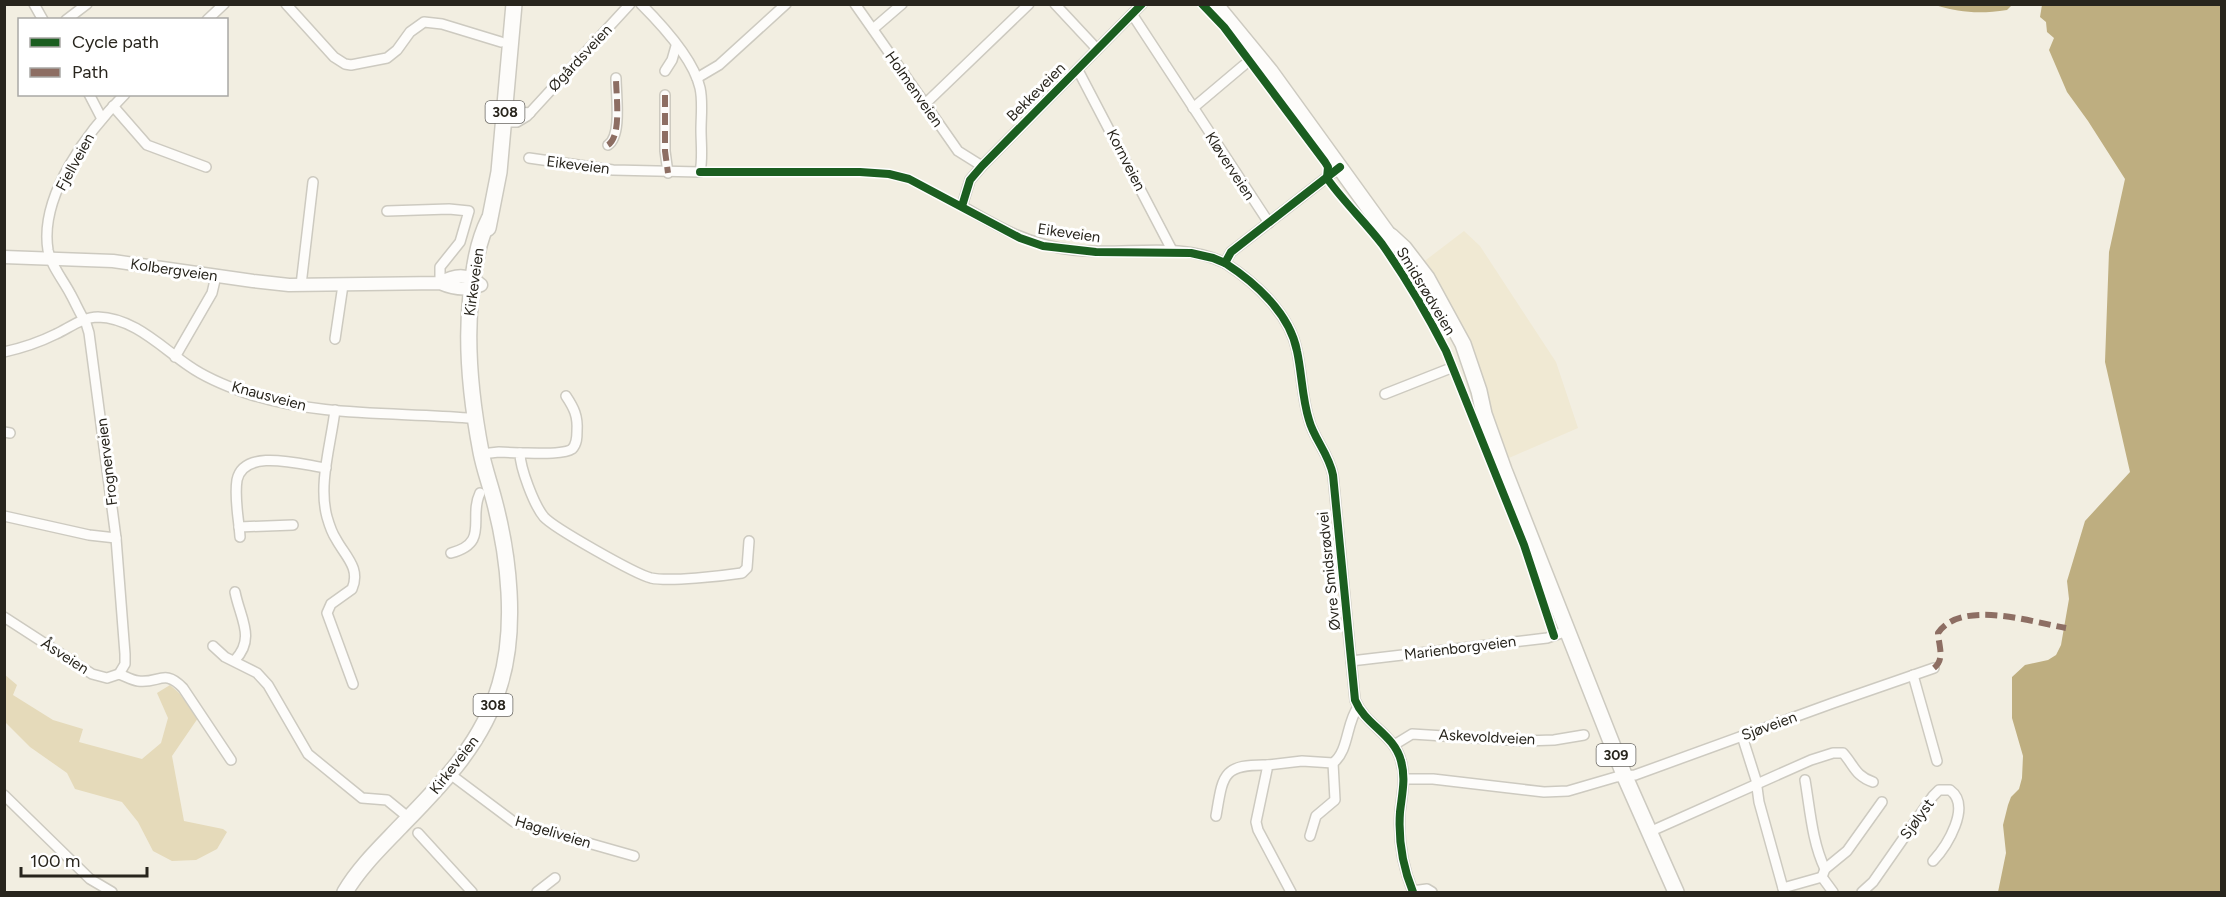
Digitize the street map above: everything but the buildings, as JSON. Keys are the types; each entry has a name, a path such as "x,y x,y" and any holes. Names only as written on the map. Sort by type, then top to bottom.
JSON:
{"main road":[{"name":"Kirkeveien","path":"345,892 357,872 450,774 472,747 485,724 499,690 507,654 510,632 508,587 486,453 478,362 475,284 476,254 489,219 499,172 514,4"},
{"name":"Smidsrødveien","path":"1215,4 1270,71 1391,236 1404,248 1427,278 1450,318 1467,355 1484,414 1567,631 1625,777 1677,892"},
{"name":"Kirkeveien","path":"352,892 364,867"}],"street":[{"path":"34,4 42,18"},
{"path":"69,18 87,4"},
{"path":"209,18 224,4"},
{"path":"286,4 334,57 345,64 360,64 387,58 397,50 410,32 424,22 442,24 501,42"},
{"name":"Øgårdsveien","path":"505,114 517,122 530,112 630,4"},
{"name":"Eikeveien","path":"529,158 613,170 700,172 701,110 697,78 676,46 641,4"},
{"path":"697,78 719,65 786,4"},
{"name":"Holmenveien","path":"855,4 958,151 981,166"},
{"path":"873,29 902,4"},
{"path":"925,104 1029,4"},
{"path":"1055,4 1097,49"},
{"name":"Bekkeveien","path":"962,206 970,180 981,166 1142,4"},
{"name":"Kløverveien","path":"1132,14 1269,223"},
{"path":"665,71 672,60 676,46"},
{"path":"1192,108 1244,65"},
{"name":"Kornveien","path":"1076,71 1080,74 1107,124 1173,252"},
{"path":"608,146 613,142 616,132 616,78"},
{"path":"665,95 665,151 668,173"},
{"path":"90,96 102,118"},
{"name":"Fjellveien","path":"51,259 48,252 48,235 52,207 59,189 79,149 102,118 123,96"},
{"path":"114,106 147,145 206,167"},
{"path":"505,114 530,112"},
{"path":"1225,263 1231,252 1340,167"},
{"path":"301,285 313,182"},
{"name":"Eikeveien","path":"962,206 1020,238 1043,246 1096,252 1201,254 1225,263"},
{"name":"Kirkeveien","path":"387,211 449,209 469,212 460,242 440,267 440,283"},
{"name":"Kolbergveien","path":"4,257 113,261 253,282 301,285 440,283 453,277 475,284"},
{"name":"Frognerveien","path":"51,259 89,333 116,538 125,654 125,664 119,674"},
{"name":"Øvre Smidsrødvei","path":"1225,263 1270,302 1285,319 1293,335 1310,423 1326,452 1333,475 1355,699 1358,707"},
{"path":"175,357 212,293 216,276"},
{"path":"335,339 343,285"},
{"name":"Knausveien","path":"84,320 98,317 125,322 213,380 246,393 291,404 335,410 468,418"},
{"path":"4,352 55,335 84,320"},
{"path":"1385,394 1451,368"},
{"path":"486,453 564,452 574,446 577,439 578,419 575,409 566,396"},
{"path":"335,410 324,496 327,518 336,541 353,565 355,574 352,589 331,604 327,613 353,684"},
{"path":"520,453 537,507 549,522 647,577 669,579 742,573 747,568 749,541"},
{"path":"293,525 240,532 237,483 240,471 246,464 261,460 326,468"},
{"path":"451,553 464,548 473,540 480,493"},
{"path":"4,516 88,535 116,538"},
{"path":"235,592 246,639 244,650 235,660"},
{"name":"Åsveien","path":"4,617 92,674 107,678 119,674 138,681 163,677 176,681 231,760"},
{"name":"Marienborgveien","path":"1351,661 1539,639 1567,631"},
{"path":"213,646 225,657 257,673 268,685 308,754 362,798 387,800 409,818"},
{"name":"Sjøveien","path":"1404,779 1433,779 1544,792 1568,791 1635,775 1934,668"},
{"path":"1912,675 1937,762"},
{"path":"1310,836 1316,816 1335,800 1333,763 1341,753 1350,720 1358,707 1394,745 1401,762 1404,779 1400,810 1401,860 1412,892 1426,890 1432,892"},
{"name":"Askevoldveien","path":"1394,745 1412,734 1524,741 1554,740 1584,735"},
{"path":"1742,736 1757,783 1759,802 1783,890 1824,873 1847,851 1882,802"},
{"path":"1656,829 1811,760 1840,752 1846,756 1855,771 1866,780 1873,782"},
{"path":"1216,816 1221,788 1229,772 1246,765 1302,761 1333,763"},
{"path":"1268,765 1256,822 1291,892"},
{"name":"Hageliveien","path":"450,774 514,822 634,856"},
{"path":"1805,780 1814,834 1824,873 1833,892"},
{"name":"Sjølyst","path":"1862,892 1873,882 1933,796 1940,790 1950,790 1957,796 1959,820 1933,861"},
{"path":"4,795 90,879 112,892"},
{"path":"418,833 472,892"},
{"path":"537,892 555,878"}],"shaded area":[{"path":"2012,4 2007,10 1988,12 1953,10 1935,5"},
{"path":"2042,5 2221,5 2221,892 1998,892 2006,853 2003,825 2011,797 2019,789 2022,778 2023,756 2012,718 2012,677 2025,665 2048,660 2056,655 2061,645 2069,599 2067,581 2085,521 2130,472 2105,362 2109,252 2125,179 2067,92 2049,50 2054,38 2047,32 2046,22 2040,17"},
{"path":"1464,231 1480,246 1556,362 1578,428 1509,458 1484,389 1422,263"},
{"path":"4,674 17,685 13,695 53,720 83,729 79,742 142,759 161,743 168,718 157,693 170,685 198,718 172,756 184,821 223,829 227,832 217,849 196,860 172,861 153,851 138,822 122,802 75,789 67,773 30,747 5,722"}],"marked path":[{"path":"608,145 617,124 616,78"},
{"path":"665,95 665,151 668,173"},
{"path":"1934,668 1940,657 1938,633 1949,623 1963,617 1980,615 2017,618 2066,628"}],"cycle path":[{"path":"962,206 970,180 982,166 1142,4"},
{"path":"1202,4 1224,27 1325,162 1328,167 1327,178 1382,244 1431,323 1446,351 1524,545 1554,636"},
{"path":"700,172 889,174 909,179 1020,238 1043,246 1096,252 1191,253 1225,263 1231,252 1340,167"},
{"path":"1225,263 1260,290 1279,312 1293,337 1309,420 1333,475 1355,700 1365,716 1386,736 1401,761 1403,780 1400,843 1413,892"}]}
